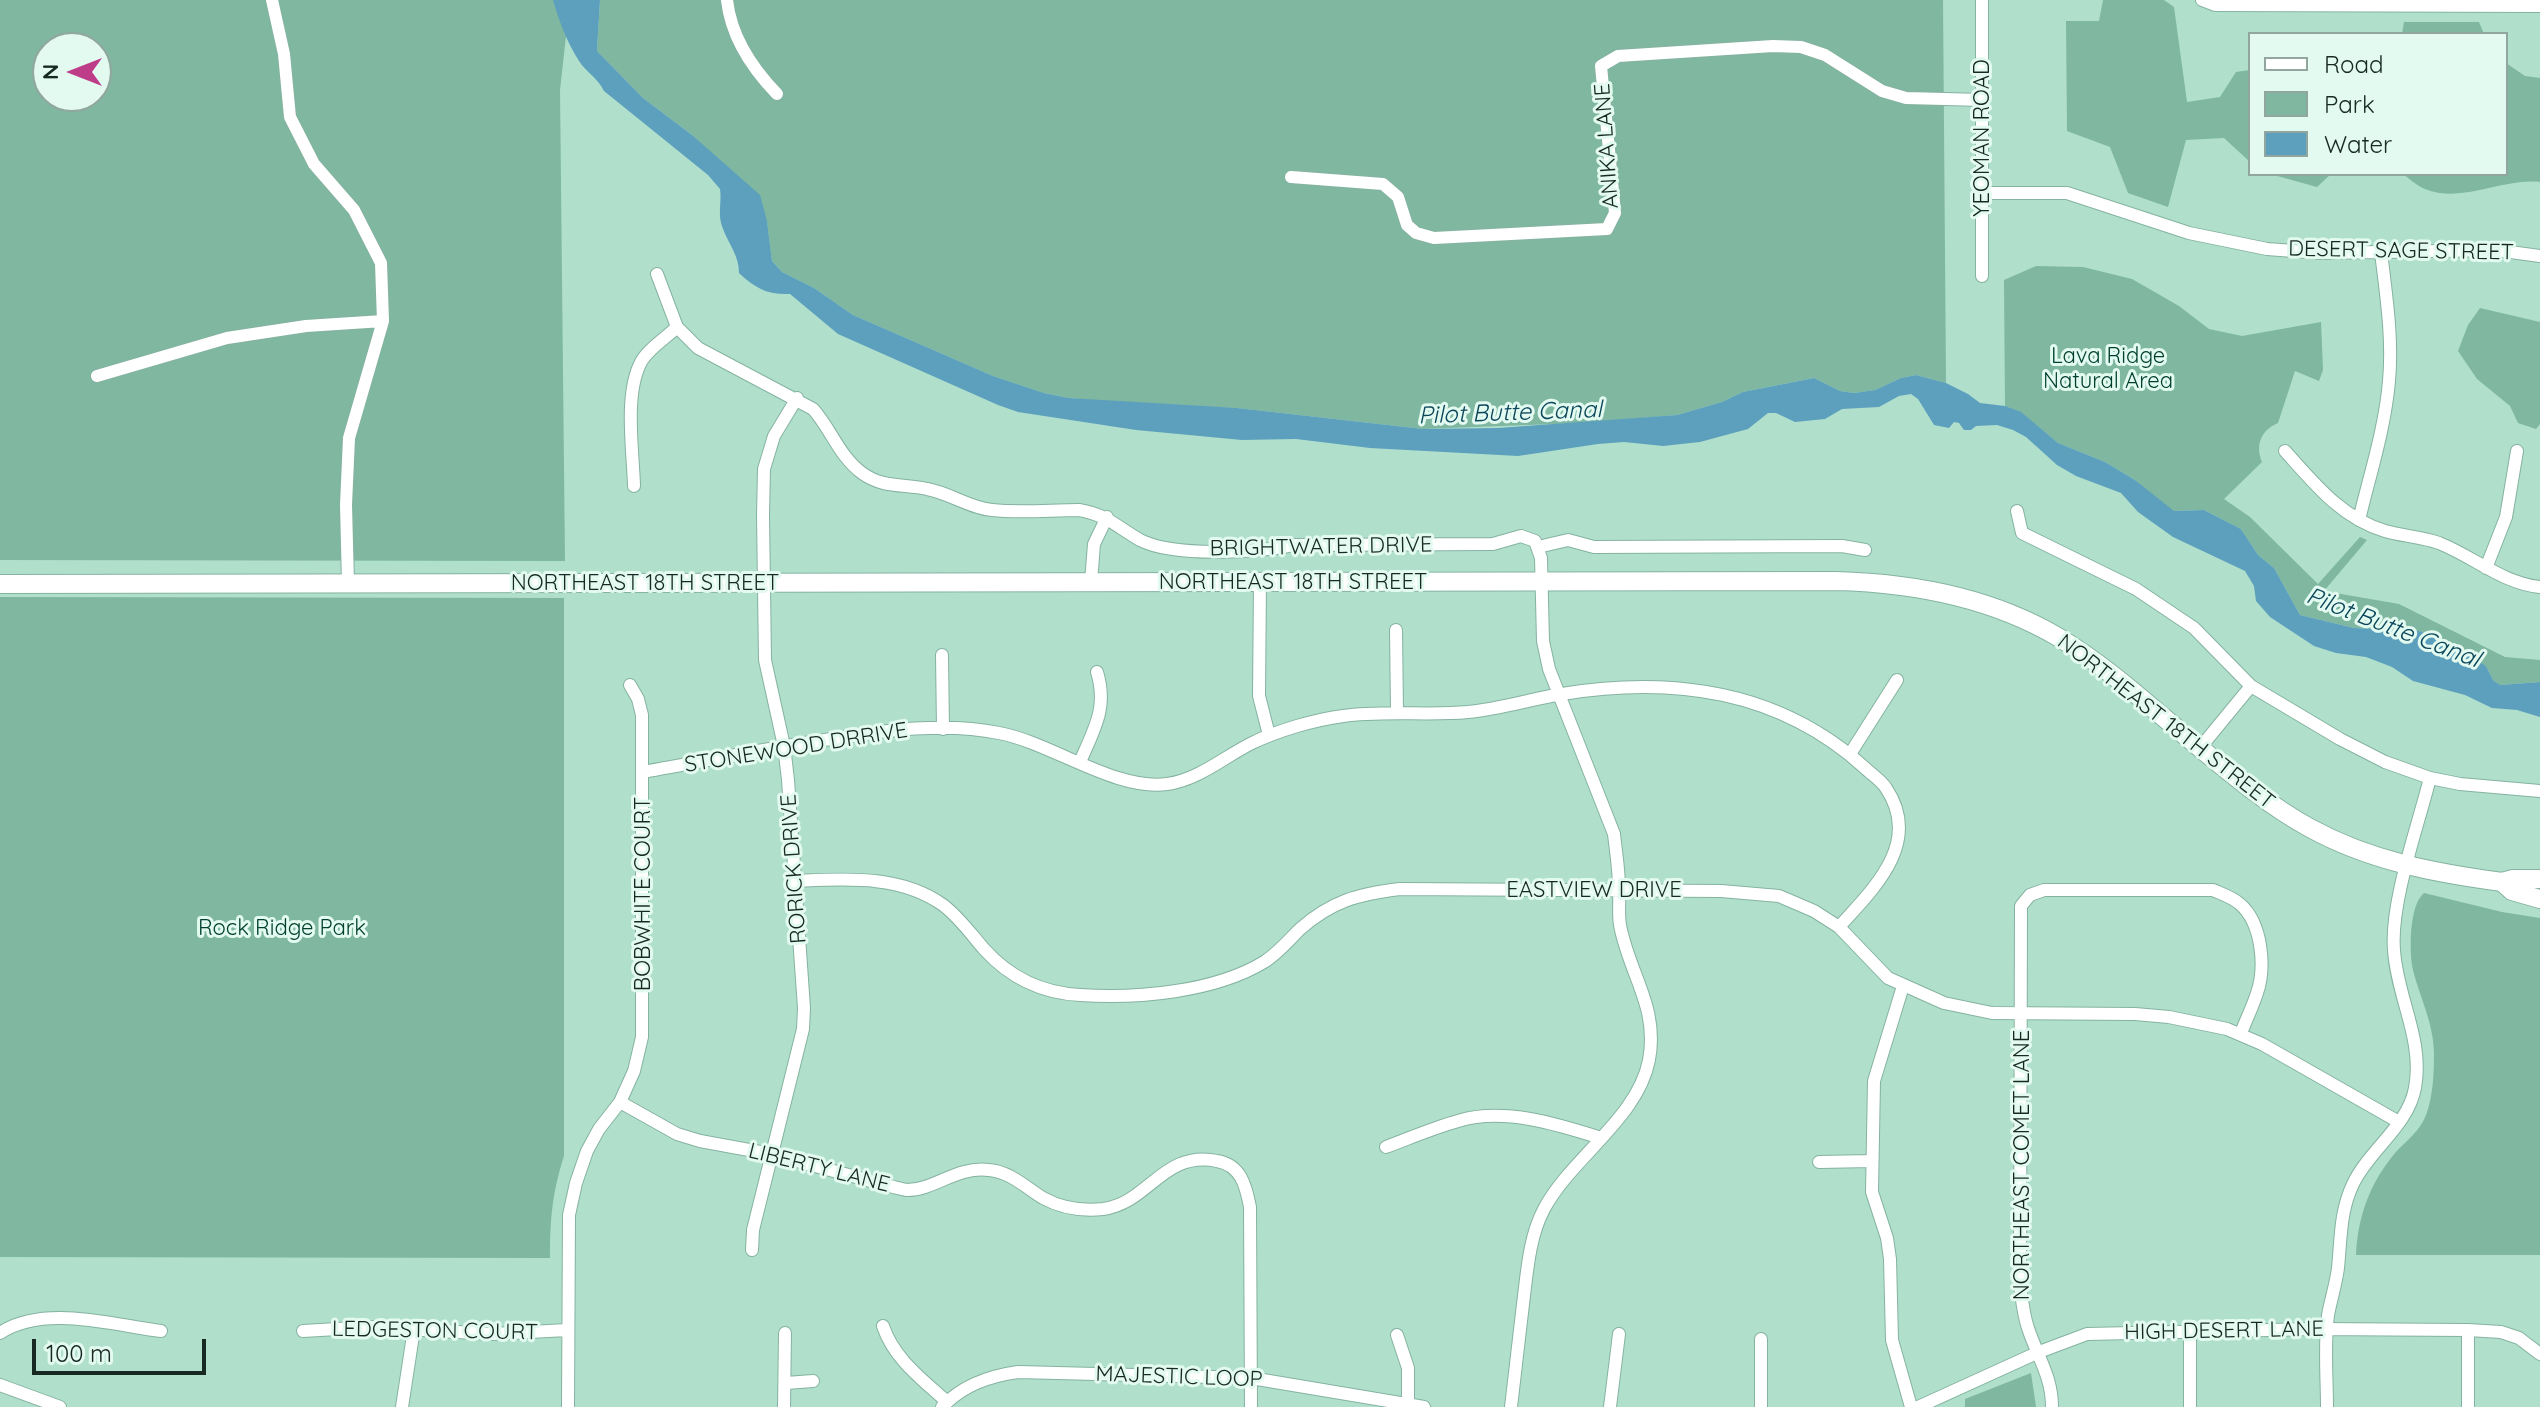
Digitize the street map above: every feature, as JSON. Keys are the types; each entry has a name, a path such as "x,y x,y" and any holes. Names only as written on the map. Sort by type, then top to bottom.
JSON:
{"main road":[{"name":"NORTHEAST 18TH STREET","path":"0,584 1873,582 1948,593 1997,609 2058,638 2106,671 2280,810 2345,845 2407,866 2502,882 2540,879"},
{"name":"NORTHEAST 18TH STREET","path":"2502,882 2512,891 2540,899"}],"street":[{"path":"272,0 284,54 290,117 314,164 354,210 381,263 383,321 349,438 346,505 348,583"},
{"path":"727,0 737,40 757,72 777,94"},
{"name":"YEOMAN ROAD","path":"1982,0 1982,276"},
{"path":"2202,0 2215,5 2540,6"},
{"name":"ANIKA LANE","path":"1291,177 1383,184 1398,197 1407,225 1416,233 1434,238 1607,229 1615,213 1601,66 1618,56 1801,47 1825,55 1882,91 1906,98 1983,100"},
{"name":"DESERT SAGE STREET","path":"1983,193 2067,193 2189,233 2267,249 2321,253 2496,250 2540,256"},
{"path":"2359,520 2389,381 2390,338 2381,252"},
{"name":"BRIGHTWATER DRIVE","path":"657,274 677,327 698,348 813,409 850,463 864,475 892,486 944,492 971,505 991,510 1079,510 1107,517 1139,539 1177,550 1270,550 1295,545 1493,544 1521,536 1535,541 1538,547 1568,540 1594,547 1842,546 1865,550"},
{"path":"97,376 227,338 306,326 383,321"},
{"path":"634,486 632,405 635,379 642,360 677,327"},
{"name":"RORICK DRIVE","path":"752,1250 753,1230 803,1029 804,1008 784,746 765,660 764,583 764,469 774,436 797,398"},
{"path":"2285,451 2331,502 2359,520 2385,531 2437,543 2507,580 2540,587"},
{"path":"2486,568 2506,517 2517,451"},
{"path":"2017,511 2022,533 2136,589 2194,628 2251,686 2351,745 2385,762 2430,778 2489,788 2540,791"},
{"path":"1091,582 1094,544 1107,517"},
{"path":"1511,1407 1528,1267 1543,1210 1642,1083 1652,1040 1645,995 1624,944 1619,920 1614,834 1549,669 1543,641 1541,558 1538,547"},
{"path":"1260,582 1259,696 1269,735"},
{"path":"1396,630 1397,712"},
{"path":"942,655 943,729"},
{"path":"1080,762 1103,701 1097,672"},
{"path":"1850,754 1897,680"},
{"name":"BOBWHITE COURT","path":"568,1407 569,1215 587,1151 620,1102 634,1071 642,1037 642,715 630,685"},
{"path":"2200,748 2251,686"},
{"name":"STONEWOOD DRRIVE","path":"643,772 877,732 943,729 999,733 1121,780 1165,784 1190,778 1269,735 1341,716 1467,712 1561,694 1617,688 1703,689 1734,695 1795,719 1850,754 1885,787 1895,810 1898,835 1892,862 1878,884 1839,927"},
{"path":"2327,1407 2327,1329 2343,1210 2361,1169 2399,1122 2415,1090 2417,1066 2413,1032 2396,973 2393,947 2396,912 2430,778"},
{"name":"EASTVIEW DRIVE","path":"795,881 862,880 891,883 915,890 943,905 966,926 985,951 1031,985 1053,992 1123,996 1158,994 1233,976 1265,961 1324,910 1346,899 1372,892 1400,889 1619,890 1748,892 1779,896 1814,911 1839,927 1879,969 1903,986 1944,1003 1972,1010 2169,1017 2241,1033 2399,1122"},
{"name":"NORTHEAST COMET LANE","path":"2052,1407 2050,1379 2023,1311 2020,1284 2021,906 2030,895 2044,890 2213,890 2241,905 2256,930 2261,976 2241,1033"},
{"path":"1903,986 1874,1081 1871,1161 1872,1192 1887,1238 1890,1259 1892,1340 1911,1407"},
{"name":"LIBERTY LANE","path":"620,1102 677,1134 771,1154 908,1190 961,1172 993,1170 1011,1176 1063,1207 1081,1209 1104,1209 1122,1203 1155,1178 1189,1160 1222,1161 1237,1170 1246,1186 1250,1207 1251,1407"},
{"path":"1386,1147 1460,1120 1487,1117 1521,1118 1601,1138"},
{"path":"1819,1162 1871,1161"},
{"path":"0,1333 41,1317 161,1331"},
{"path":"883,1326 888,1342 898,1357 944,1405"},
{"name":"LEDGESTON COURT","path":"303,1331 371,1327 492,1334 567,1330"},
{"path":"402,1407 414,1329"},
{"name":"HIGH DESERT LANE","path":"1918,1407 2039,1352 2087,1334 2327,1329 2468,1330 2501,1332 2519,1338 2540,1354"},
{"path":"2468,1330 2468,1407"},
{"path":"784,1407 785,1333"},
{"path":"2190,1333 2190,1407"},
{"path":"1610,1407 1619,1334"},
{"path":"1397,1335 1408,1368 1408,1406"},
{"path":"1761,1339 1761,1407"},
{"name":"MAJESTIC LOOP","path":"944,1405 968,1387 993,1375 1018,1372 1251,1378 1424,1407"},
{"path":"786,1383 813,1381"},
{"path":"0,1385 60,1407"}],"green space":[{"path":"0,0 570,0 560,90 565,561 0,560"},
{"path":"600,0 1943,0 1946,383 1916,375 1875,390 1854,393 1840,391 1814,378 1743,392 1722,402 1677,415 1582,423 1423,429 1237,408 1161,406 1044,393 993,376 853,315 814,288 782,272 772,261 767,221 692,135 643,98 597,51"},
{"path":"2103,0 2164,0 2174,7 2187,102 2220,97 2236,72 2248,70 2248,160 2224,138 2186,140 2168,207 2128,193 2110,147 2067,131 2066,21 2099,21"},
{"path":"2404,22 2479,22 2483,32 2402,32"},
{"path":"2508,64 2525,76 2540,78 2540,182 2454,194 2422,188 2406,176 2508,176"},
{"path":"2277,176 2329,176 2317,187"},
{"name":"Lava Ridge Natural Area","path":"2036,266 2083,267 2132,279 2179,306 2209,329 2242,336 2321,322 2323,370 2319,381 2295,371 2278,423 2267,430 2261,439 2259,450 2262,462 2224,499 2250,517 2318,584 2360,537 2367,540 2324,591 2399,604 2505,657 2540,660 2540,682 2500,685 2493,680 2486,666 2419,631 2354,628 2300,615 2274,568 2258,555 2241,529 2204,510 2174,511 2135,480 2105,462 2058,443 2021,413 2005,406 2004,280"},
{"path":"2480,308 2540,322 2540,424 2536,429 2518,423 2510,406 2477,379 2458,351 2468,325"},
{"name":"Rock Ridge Park","path":"0,597 564,598 564,1156 552,1207 550,1258 0,1257"},
{"path":"2424,893 2540,918 2540,1255 2356,1255 2359,1227 2372,1188 2386,1164 2420,1126 2430,1101 2433,1043 2411,952 2415,908"},
{"path":"2031,1373 2036,1407 1965,1407 1965,1399"}],"water":[{"path":"553,0 600,0 597,51 643,98 692,135 760,195 772,261 782,272 814,288 853,315 993,376 1069,398 1237,408 1423,429 1498,428 1677,415 1722,402 1743,392 1814,378 1840,391 1854,393 1875,390 1916,375 1946,383 1980,403 2005,406 2021,412 2058,443 2105,462 2135,480 2174,511 2204,510 2241,529 2258,555 2274,568 2300,615 2354,628 2419,631 2447,642 2486,666 2493,680 2500,685 2540,682 2540,717 2517,710 2492,708 2465,695 2413,681 2392,667 2366,657 2314,646 2270,617 2256,601 2254,586 2245,571 2173,537 2138,512 2121,493 2076,476 2057,465 2026,437 2013,430 1997,425 1964,430 1954,422 1949,428 1934,425 1918,399 1911,394 1899,396 1879,407 1842,409 1825,419 1795,422 1776,413 1768,413 1748,429 1700,442 1663,446 1624,442 1598,444 1518,456 1370,448 1296,439 1242,440 1136,430 1018,412 998,405 838,334 790,294 762,290 739,273 736,255 721,224 720,189 708,175 604,91 575,54"}],"water label":[{"name":"Pilot Butte Canal","path":"1510,413"},
{"name":"Pilot Butte Canal","path":"2393,628"}]}
